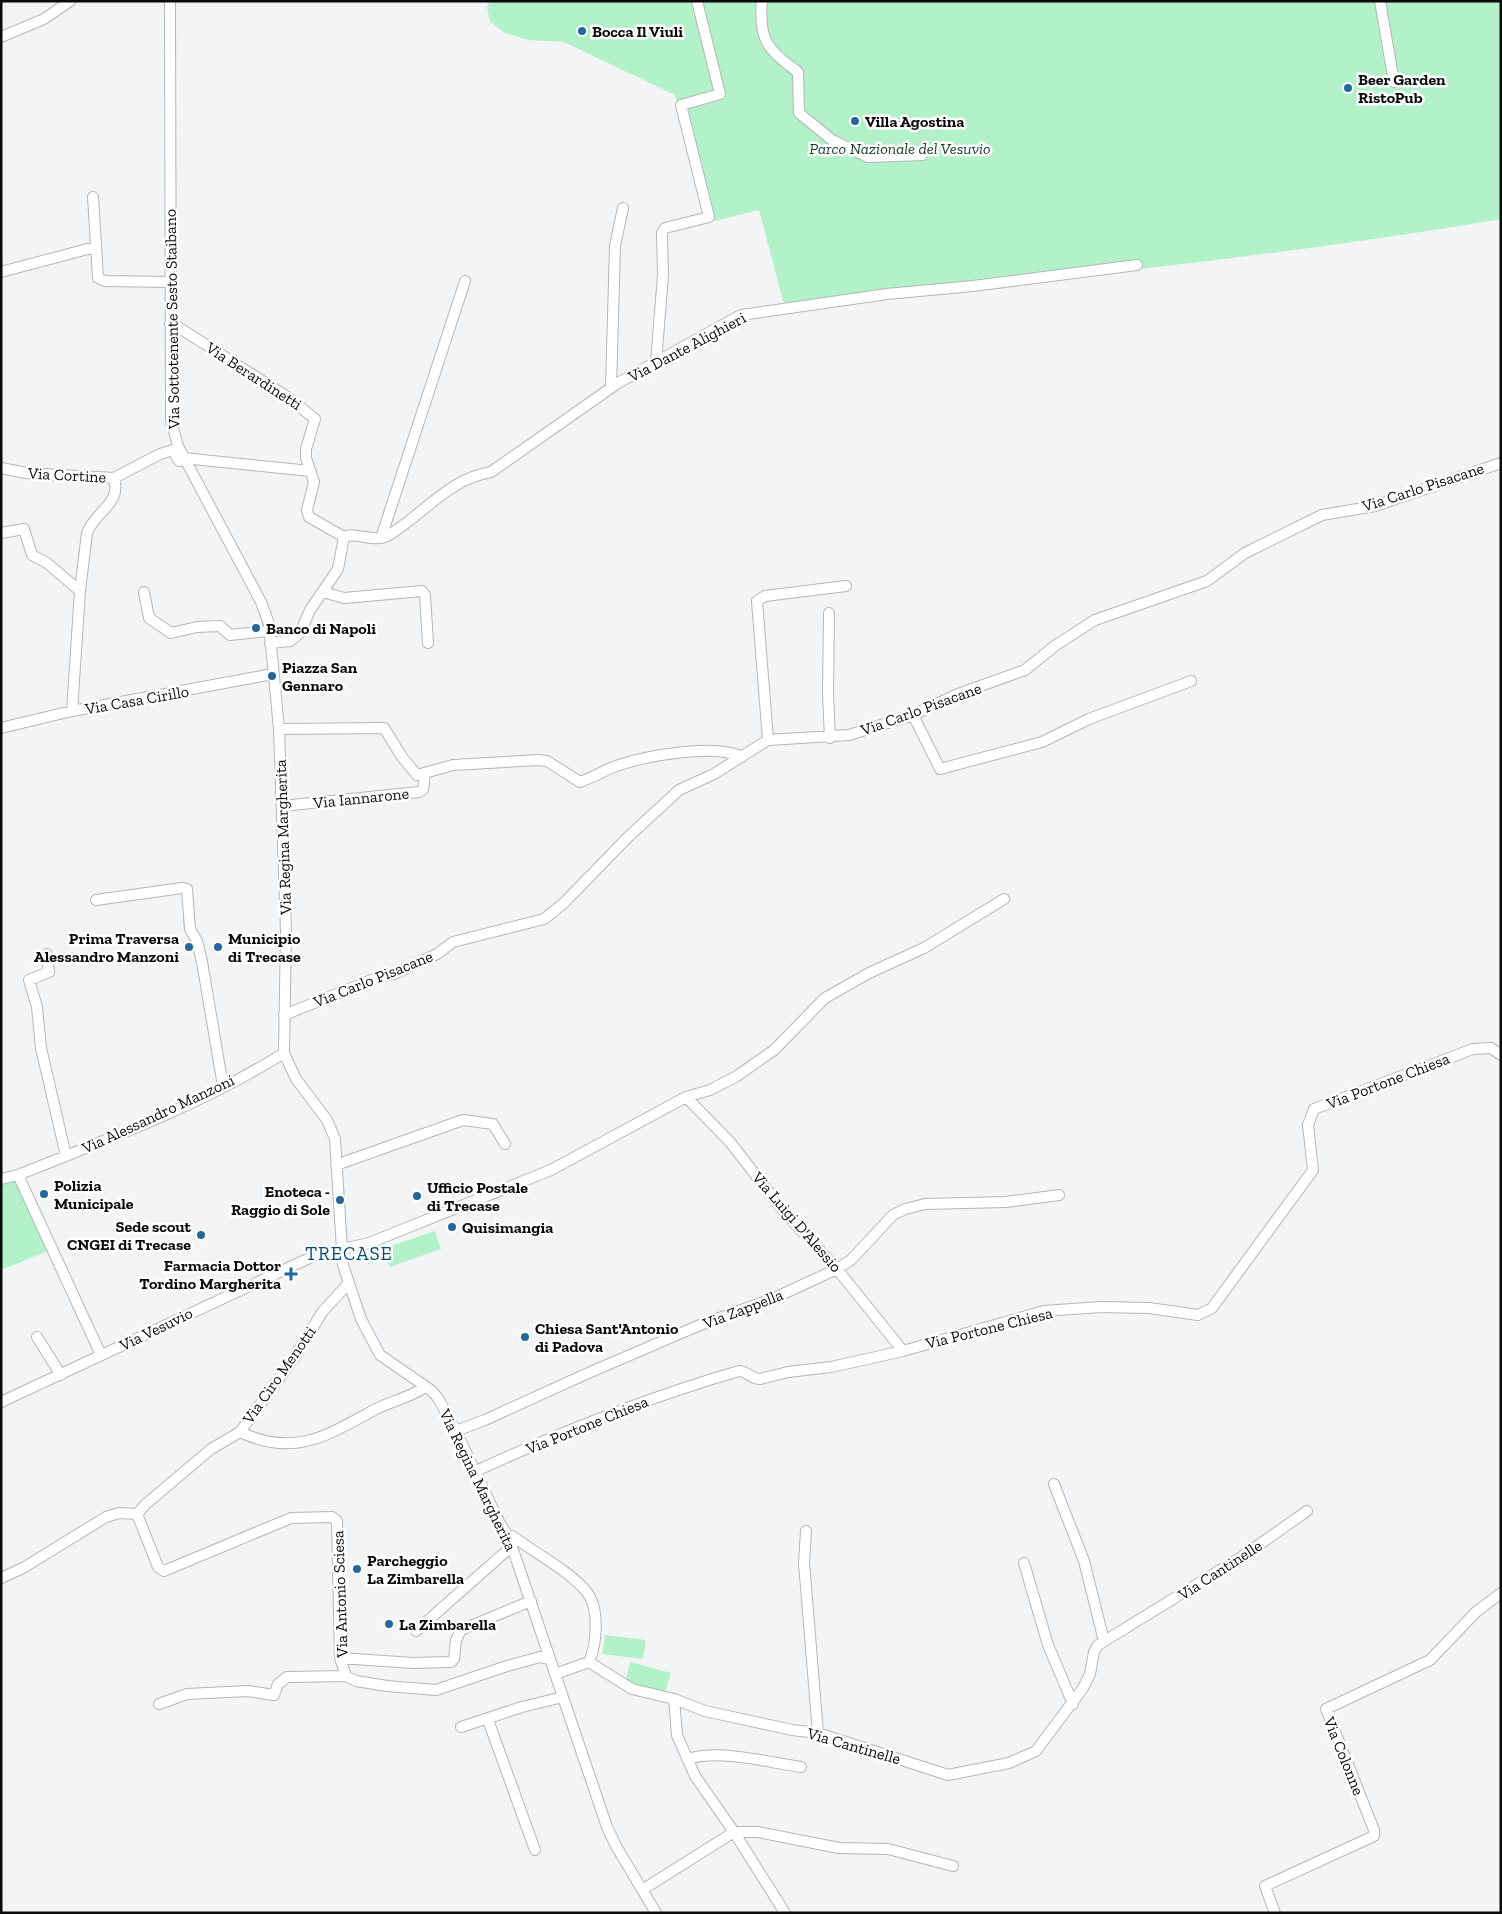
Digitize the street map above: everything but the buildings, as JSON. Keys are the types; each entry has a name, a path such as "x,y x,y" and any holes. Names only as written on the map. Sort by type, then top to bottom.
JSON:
{"street":[{"path":"1,37 44,19 70,1"},
{"name":"Via Sottotenente Sesto Staibano","path":"170,1 171,420 178,446 266,612 273,674"},
{"path":"656,362 663,275 662,233 665,228 709,217 681,105 720,94 697,1"},
{"path":"762,1 761,28 768,48 780,60 798,72 800,113 832,140 868,157 922,155"},
{"path":"1380,1 1394,82"},
{"path":"93,197 98,278 105,282 170,282"},
{"path":"611,387 615,246 623,208"},
{"path":"1,272 95,247"},
{"name":"Via Dante Alighieri","path":"381,538 388,535 454,486 476,475 491,472 611,387 742,315 759,311 887,294 973,286 1137,265"},
{"path":"270,643 290,641 300,633 310,610 338,569 344,537 348,535 370,539 381,538 465,281"},
{"name":"Via Berardinetti","path":"170,324 248,371 310,413 316,422 307,444 306,458 314,482 307,510 309,517 344,537"},
{"name":"Via Cortine","path":"1,468 26,473 114,478 160,454 173,450 205,508 212,511"},
{"path":"184,458 310,470"},
{"name":"Via Carlo Pisacane","path":"284,1015 379,977 394,974 437,954 453,942 544,919 564,903 627,838 680,790 714,774 768,740 778,738 830,738 849,735 913,715 958,694 1025,670 1056,645 1095,620 1207,581 1245,553 1322,515 1375,506 1501,463"},
{"path":"72,711 80,591 87,533 95,519 115,497 116,485 114,478"},
{"path":"1,533 24,529 32,555 47,564 80,591"},
{"path":"768,740 757,602 765,596 846,586"},
{"path":"323,592 344,598 422,591 425,595 428,643"},
{"path":"144,592 151,622 174,634 190,628 220,626 230,635 268,631"},
{"path":"829,613 828,694 830,738"},
{"name":"Via Casa Cirillo","path":"1,728 72,711 273,674"},
{"name":"Via Regina Margherita","path":"273,674 279,730 286,931 284,1053 296,1079 332,1129 341,1250 348,1284 361,1319 380,1355 438,1398 476,1471 510,1542 607,1827 656,1913"},
{"path":"913,715 940,769 1042,742 1089,719 1190,681"},
{"path":"279,730 384,728 415,774 425,774"},
{"name":"Via Iannarone","path":"282,806 419,792 423,790 425,774 452,765 547,761 580,782 618,765 677,753 724,752 733,753 742,758"},
{"path":"96,900 182,888 187,889 190,929 197,940 202,962 223,1086"},
{"name":"Via Vesuvio","path":"1,1402 316,1255 369,1243 551,1170 686,1097 710,1090 737,1076 774,1050 825,998 869,973 924,948 1004,899"},
{"path":"47,954 49,972 29,980 37,1007 41,1048 66,1156"},
{"name":"Via Portone Chiesa","path":"476,1471 626,1409 692,1385 739,1371 745,1371 755,1379 760,1379 788,1372 831,1367 903,1351 1044,1311 1101,1307 1149,1308 1198,1315 1212,1308 1313,1170 1308,1125 1314,1109 1473,1049 1491,1048 1501,1055"},
{"name":"Via Alessandro Manzoni","path":"1,1179 18,1175 126,1133 223,1086 284,1053"},
{"name":"Via Luigi D'Alessio","path":"686,1097 730,1142 785,1214 837,1269 903,1351"},
{"path":"336,1165 463,1120 493,1124 505,1144"},
{"path":"18,1175 101,1355"},
{"name":"Via Zappella","path":"456,1431 700,1325 772,1299 837,1269 855,1256 893,1215 905,1209 926,1204 1006,1202 1059,1195"},
{"name":"Via Ciro Menotti","path":"137,1514 146,1504 211,1449 240,1432 294,1358 324,1311 348,1284"},
{"path":"37,1337 61,1374"},
{"path":"240,1432 258,1440 281,1444 308,1442 347,1426 378,1408 425,1387"},
{"path":"1054,1484 1084,1562 1104,1641"},
{"name":"Via Cantinelle","path":"589,1662 632,1689 674,1699 705,1711 792,1730 818,1733 948,1775 1008,1763 1030,1755 1073,1704 1090,1674 1094,1652 1104,1641 1227,1566 1307,1511"},
{"path":"1,1578 23,1568 106,1516 120,1512 137,1514"},
{"name":"Via Antonio Sciesa","path":"137,1514 158,1567 164,1571 291,1518 332,1517 337,1521 340,1658 346,1676"},
{"path":"806,1532 804,1563 818,1733"},
{"path":"416,1631 510,1542 512,1536 575,1581 587,1593 597,1634 589,1662 555,1674"},
{"path":"1024,1563 1051,1653 1073,1704"},
{"name":"Via Colonne","path":"1275,1913 1265,1886 1374,1836 1374,1830 1326,1709 1430,1660 1476,1612 1501,1593"},
{"path":"340,1658 413,1663 451,1662 454,1660 456,1640 461,1630 531,1601"},
{"path":"159,1704 186,1694 248,1691 274,1695 278,1684 287,1677 346,1676 356,1681 387,1686 436,1690 540,1657 550,1659"},
{"path":"461,1727 488,1720 522,1707 563,1697"},
{"path":"674,1699 677,1735 695,1776 734,1832 785,1913"},
{"path":"488,1720 535,1850"},
{"path":"687,1759 702,1755 740,1758 801,1767"},
{"path":"642,1890 734,1832 758,1832 839,1848 888,1849 953,1866"}],"green space":[{"name":"Parco Nazionale del Vesuvio","path":"490,1 1501,1 1501,219 1233,258 786,312 759,210 706,223 675,95 564,42 529,40 505,33 490,22 487,7"},
{"path":"16,1180 48,1251 1,1270 1,1184"},
{"path":"435,1231 441,1249 390,1267 387,1259 368,1264 366,1254"},
{"path":"605,1635 646,1640 643,1659 602,1654"},
{"path":"630,1662 671,1673 665,1693 625,1683"}],"place":[{"name":"Bocca Il Viuli","path":"582,31"},
{"name":"Beer Garden RistoPub","path":"1348,88"},
{"name":"Villa Agostina","path":"855,121"},
{"name":"Banco di Napoli","path":"256,628"},
{"name":"Piazza San Gennaro","path":"272,676"},
{"name":"Prima Traversa Alessandro Manzoni","path":"189,947"},
{"name":"Municipio di Trecase","path":"218,947"},
{"name":"Polizia Municipale","path":"44,1194"},
{"name":"Ufficio Postale di Trecase","path":"417,1196"},
{"name":"Enoteca - Raggio di Sole","path":"340,1200"},
{"name":"Quisimangia","path":"452,1227"},
{"name":"Sede scout CNGEI di Trecase","path":"201,1235"},
{"name":"Farmacia Dottor Tordino Margherita","path":"291,1274"},
{"name":"Chiesa Sant'Antonio di Padova","path":"525,1337"},
{"name":"Parcheggio La Zimbarella","path":"357,1569"},
{"name":"La Zimbarella","path":"389,1624"}],"district":[{"name":"TRECASE","path":"349,1253"}]}
